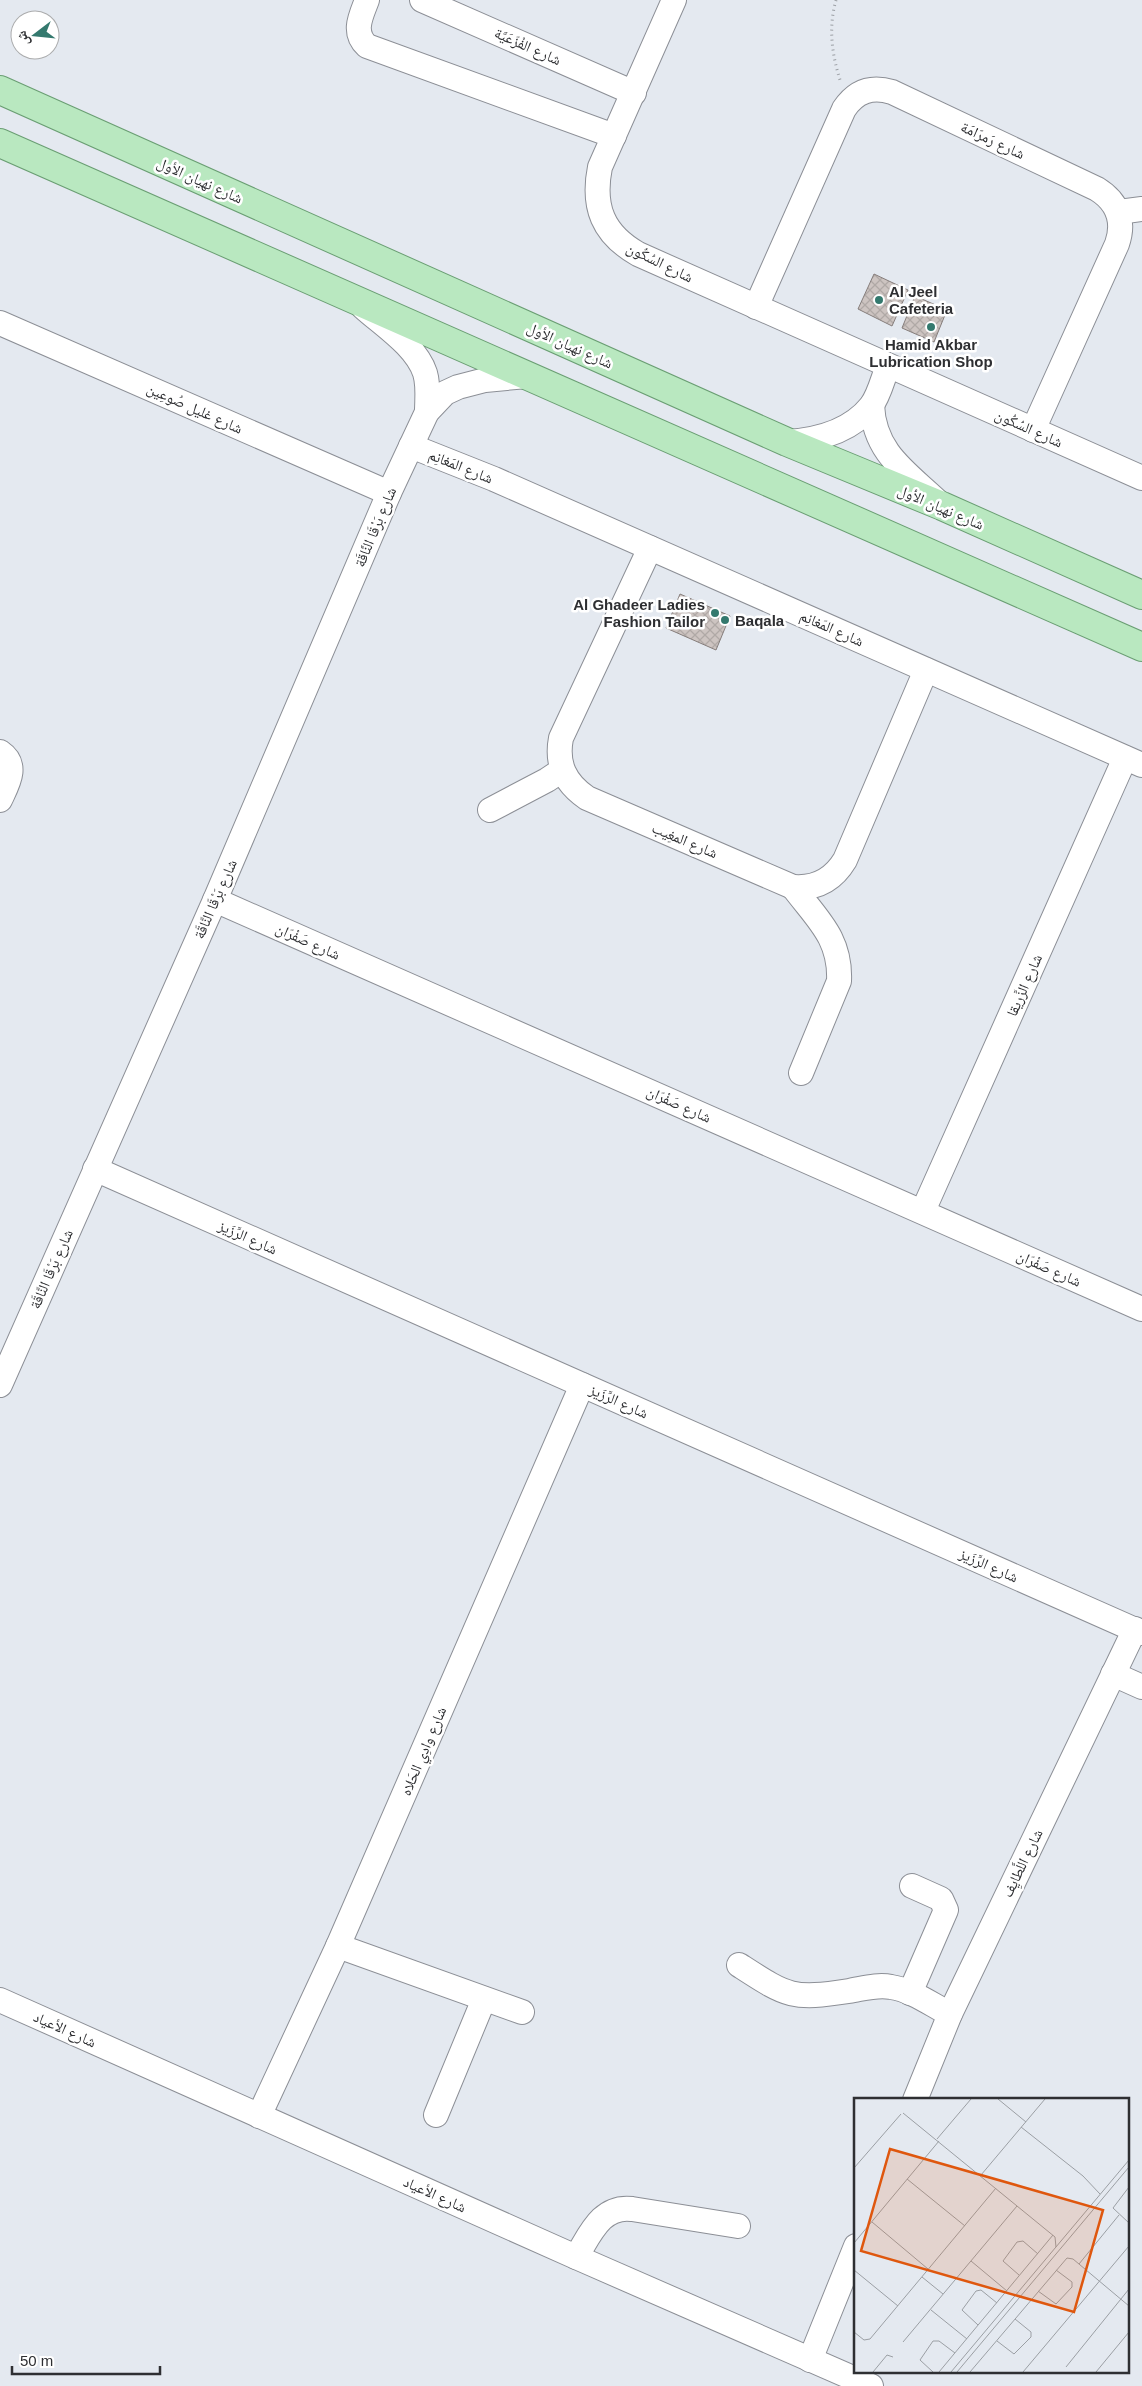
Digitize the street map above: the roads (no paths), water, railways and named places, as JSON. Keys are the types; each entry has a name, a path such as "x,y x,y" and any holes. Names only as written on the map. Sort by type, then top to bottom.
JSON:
{"main road":[{"name":"شارع نهيان الأول","path":"0,90 787,442 942,506 1142,595"},
{"path":"0,143 352,297 1142,648"}],"street":[{"path":"367,0 358,26 360,37 367,46 614,136"},
{"name":"شارع الفْزَعَيَّة","path":"422,0 634,92"},
{"name":"شارع السُكُون","path":"674,0 600,167 597,187 599,207 609,231 627,248 638,254 1142,478"},
{"name":"شارع رَمرَامَة","path":"756,307 849,101 865,91 874,89 892,92 1097,190 1114,203 1119,212"},
{"path":"1033,430 1117,244 1120,234 1119,212 1142,209"},
{"name":"شارع بَرْقَا النَّاقَة","path":"352,297 413,352 420,362 427,385 427,412"},
{"name":"شارع غليل صُوعِين","path":"0,323 390,493"},
{"path":"888,366 872,405 873,422 878,438 886,453 942,506"},
{"name":"شارع بَرْقَا النَّاقَة","path":"2,1372 215,900 390,493 427,412 445,393 458,387 485,380 527,376"},
{"path":"787,442 815,438 842,428 872,405"},
{"name":"شارع المَغانِم","path":"411,446 494,479 1134,762"},
{"path":"490,810 548,780 562,770 559,749 564,728 650,548"},
{"path":"793,887 812,886 821,883 841,867 926,670"},
{"path":"0,752 9,761 11,772 0,800"},
{"name":"شارع الزِّريقا","path":"923,1211 1134,762"},
{"name":"شارع المغِيب","path":"562,770 572,786 587,798 793,887"},
{"path":"793,887 830,936 837,950 840,965 838,981 801,1073"},
{"name":"شارع صَفْرَان","path":"215,900 1142,1309"},
{"name":"شارع الرِّزَيز","path":"95,1169 1138,1631"},
{"name":"شارع وادِي الحَلاه","path":"259,2116 338,1946 582,1384"},
{"name":"شارع اللَّطايِف","path":"916,2098 950,2014 1113,1674 1138,1631"},
{"path":"1113,1674 1142,1687"},
{"path":"910,1993 946,1910 941,1899 912,1886"},
{"path":"338,1946 522,2012"},
{"path":"738,1965 774,1987 792,1995 814,1996 881,1986 891,1987 910,1993 950,2014"},
{"path":"436,2116 484,1998"},
{"name":"شارع الأعياد","path":"0,2000 576,2257 871,2386"},
{"path":"576,2257 602,2217 617,2209 632,2209 738,2226"},
{"path":"810,2360 854,2251"}],"place":[{"name":"Al Jeel Cafeteria","path":"879,300"},
{"name":"Hamid Akbar Lubrication Shop","path":"931,327"},
{"name":"Al Ghadeer Ladies Fashion Tailor","path":"715,613"},
{"name":"Baqala","path":"725,620"}]}
